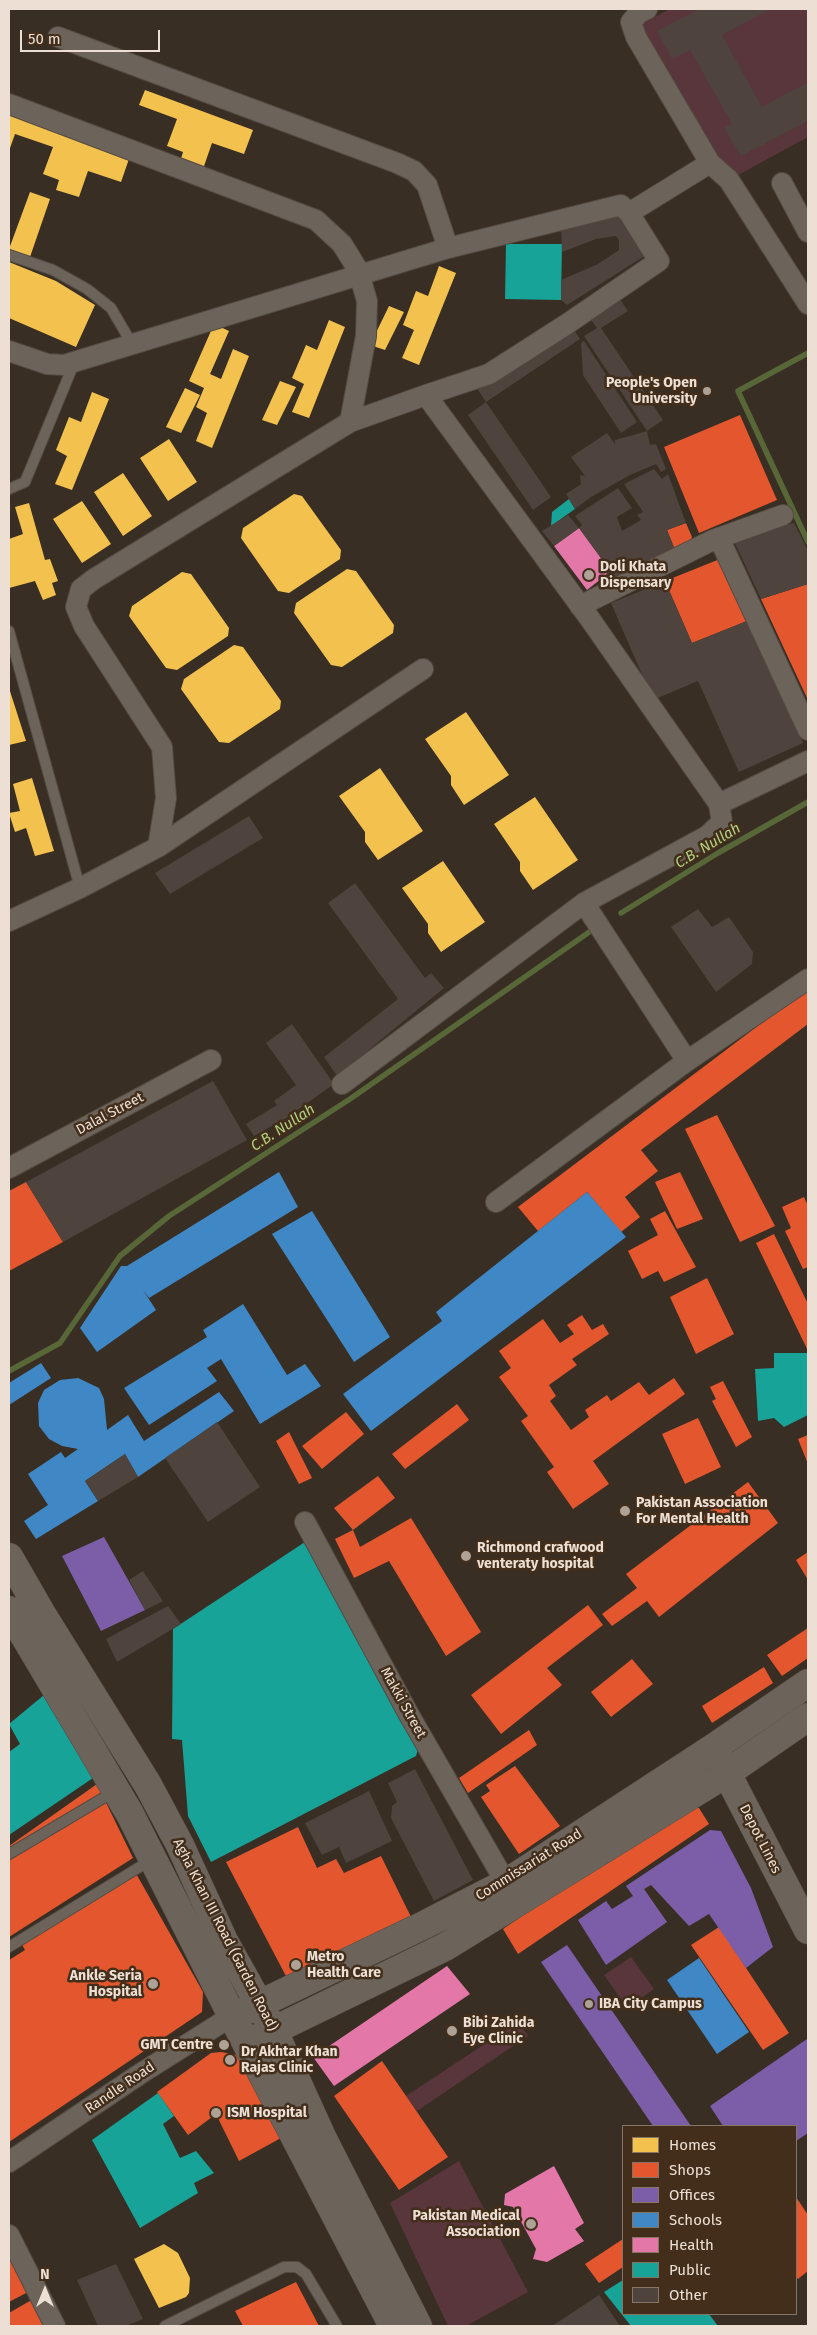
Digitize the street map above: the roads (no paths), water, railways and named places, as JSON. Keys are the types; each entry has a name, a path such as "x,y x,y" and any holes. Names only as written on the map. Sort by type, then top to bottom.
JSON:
{"main road":[{"name":"Agha Khan III Road (Garden Road)","path":"9,1557 42,1616 148,1785 180,1846 224,1941 273,2029 322,2138 418,2326"},
{"path":"13,1628 116,1790 153,1858 232,2016 393,2326"},
{"name":"Commissariat Road","path":"232,2016 506,1883 713,1748 808,1683"},
{"name":"Commissariat Road","path":"247,2044 273,2029 446,1947 727,1773 808,1717"},
{"name":"Depot Lines","path":"713,1748 808,1930"}],"street":[{"path":"647,9 639,13 631,22 636,37 710,163 729,180 808,304"},
{"path":"58,36 388,159 414,171 427,185 448,248"},
{"path":"9,104 316,220 342,244 360,275 367,301 366,336 350,422"},
{"path":"629,213 710,163"},
{"path":"782,183 808,232"},
{"path":"9,351 47,364 64,365 448,248 621,204 629,213 659,261 489,374 426,394 350,422 94,579 81,589 76,607 84,626 162,747 166,798 158,847"},
{"path":"342,1084 584,903 707,836 722,822 719,804 580,606 426,394"},
{"path":"580,606 719,538 783,515"},
{"path":"719,538 808,730"},
{"path":"9,921 80,888 158,847 423,670"},
{"path":"719,804 808,761"},
{"path":"584,903 687,1061"},
{"path":"496,1202 687,1061 808,979"},
{"name":"Dalal Street","path":"9,1168 211,1060"},
{"name":"Makki Street","path":"305,1522 408,1714 506,1883"},
{"name":"Randle Road","path":"9,2162 232,2016"},
{"path":"9,2235 55,2326"}],"lane":[{"path":"9,254 53,270 87,290 111,308 132,344"},
{"path":"9,489 25,482 75,361"},
{"path":"9,631 80,888"},
{"path":"9,1854 116,1790"},
{"path":"9,1947 153,1858"},
{"path":"165,2326 176,2324 284,2267 297,2267 306,2274 337,2326"}],"waterway":[{"path":"808,353 738,391 808,542"},
{"name":"C.B. Nullah","path":"621,913 718,853 808,802"},
{"name":"C.B. Nullah","path":"9,1371 60,1343 120,1256 169,1216 350,1099 595,928"}],"place":[{"name":"People's Open University","path":"707,391"},
{"name":"Doli Khata Dispensary","path":"589,575"},
{"name":"Pakistan Association For Mental Health","path":"625,1511"},
{"name":"Richmond crafwood venteraty hospital","path":"466,1556"},
{"name":"Metro Health Care","path":"296,1965"},
{"name":"Ankle Seria Hospital","path":"153,1984"},
{"name":"IBA City Campus","path":"589,2004"},
{"name":"Bibi Zahida Eye Clinic","path":"452,2031"},
{"name":"GMT Centre","path":"224,2045"},
{"name":"Dr Akhtar Khan Rajas Clinic","path":"230,2060"},
{"name":"ISM Hospital","path":"216,2113"},
{"name":"Pakistan Medical Association","path":"531,2224"}]}
